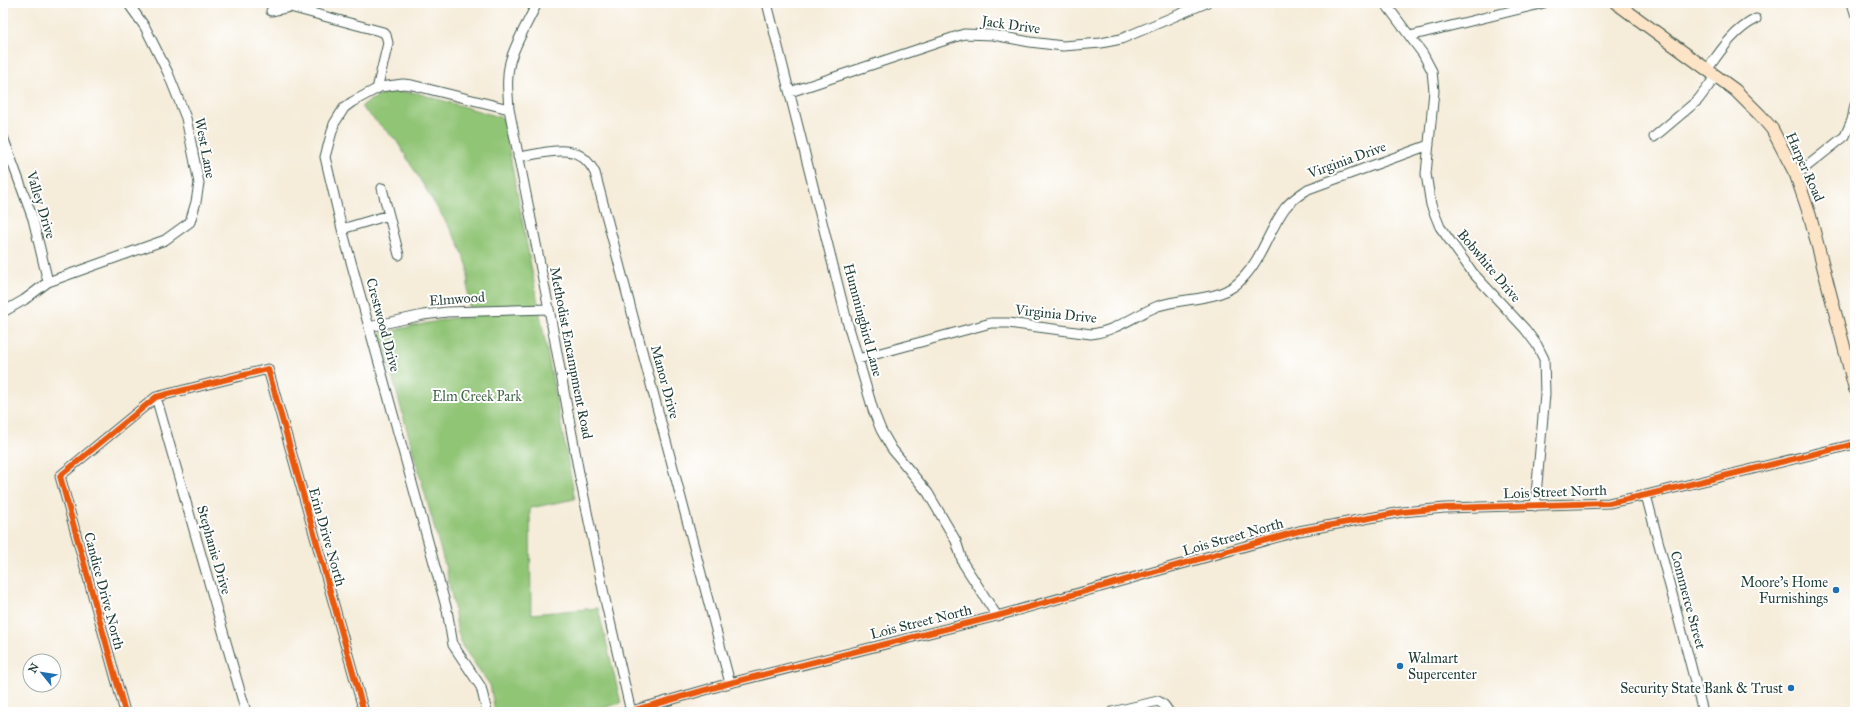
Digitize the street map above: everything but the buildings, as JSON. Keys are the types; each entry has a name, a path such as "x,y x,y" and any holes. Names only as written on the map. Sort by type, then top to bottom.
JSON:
{"main road":[{"name":"Harper Road","path":"1616,3 1735,90 1772,129 1796,175 1810,216 1855,388"}],"street":[{"name":"West Lane","path":"3,312 24,300 48,282 165,240 190,222 200,183 186,118 168,73 145,27 128,3"},
{"name":"Methodist Encampment Road","path":"537,3 521,34 510,63 507,87 509,109 549,309 582,489 630,712"},
{"name":"Hummingbird Lane","path":"767,3 847,321 873,410 881,430 892,448 928,493 956,541 963,562 997,616"},
{"name":"Jack Drive","path":"790,92 964,34 993,35 1063,46 1101,43 1121,39 1206,3"},
{"name":"Bobwhite Drive","path":"1385,3 1423,54 1432,71 1434,82 1426,174 1431,206 1440,227 1473,273 1525,329 1537,345 1544,359 1545,394 1535,506"},
{"path":"1410,36 1544,3"},
{"path":"1852,3 1855,13"},
{"path":"271,11 290,7 383,32 386,35 388,43 377,89"},
{"path":"1654,137 1698,100 1734,36 1745,25 1756,19"},
{"name":"Crestwood Drive","path":"487,712 481,687 453,645 447,610 342,229 326,157 329,139 334,124 344,108 352,102 388,85 412,85 509,109"},
{"path":"1796,175 1845,136 1852,120 1855,105"},
{"name":"Valley Drive","path":"3,137 32,219 48,282"},
{"name":"Virginia Drive","path":"858,359 991,323 1008,323 1092,334 1100,333 1166,304 1220,294 1237,285 1250,271 1285,207 1303,192 1429,145"},
{"name":"Manor Drive","path":"518,157 565,150 578,153 588,162 595,173 730,683"},
{"path":"382,188 399,255"},
{"path":"342,229 389,216"},
{"name":"Elmwood","path":"369,327 424,315 447,312 549,309"},
{"name":"Erin Drive North","path":"156,397 268,369 364,712"},
{"name":"Candice Drive North","path":"125,712 60,476 156,397"},
{"name":"Stephanie Drive","path":"156,397 246,712"},
{"name":"Lois Street North","path":"630,712 730,683 997,616 1299,531 1402,512 1445,508 1535,506 1609,502 1646,495 1855,444"},
{"name":"Commerce Street","path":"1646,495 1703,712"},
{"path":"1112,712 1158,701 1164,705 1169,712"}],"green space":[{"name":"Elm Creek Park","path":"390,91 417,93 503,118 575,499 530,508 531,614 598,608 621,703 589,712 495,712 490,685 462,646 457,629 446,569 380,333 452,318 471,318 468,300 468,267 458,242 396,140 361,107 367,102"}],"cycle path":[{"path":"125,712 60,476 156,397 268,369 364,712"},
{"path":"628,712 730,683 997,616 1299,531 1402,512 1445,508 1609,503 1855,444"}],"place":[{"name":"Moore's Home Furnishings","path":"1836,590"},
{"name":"Walmart Supercenter","path":"1400,666"},
{"name":"Security State Bank & Trust","path":"1791,688"}]}
